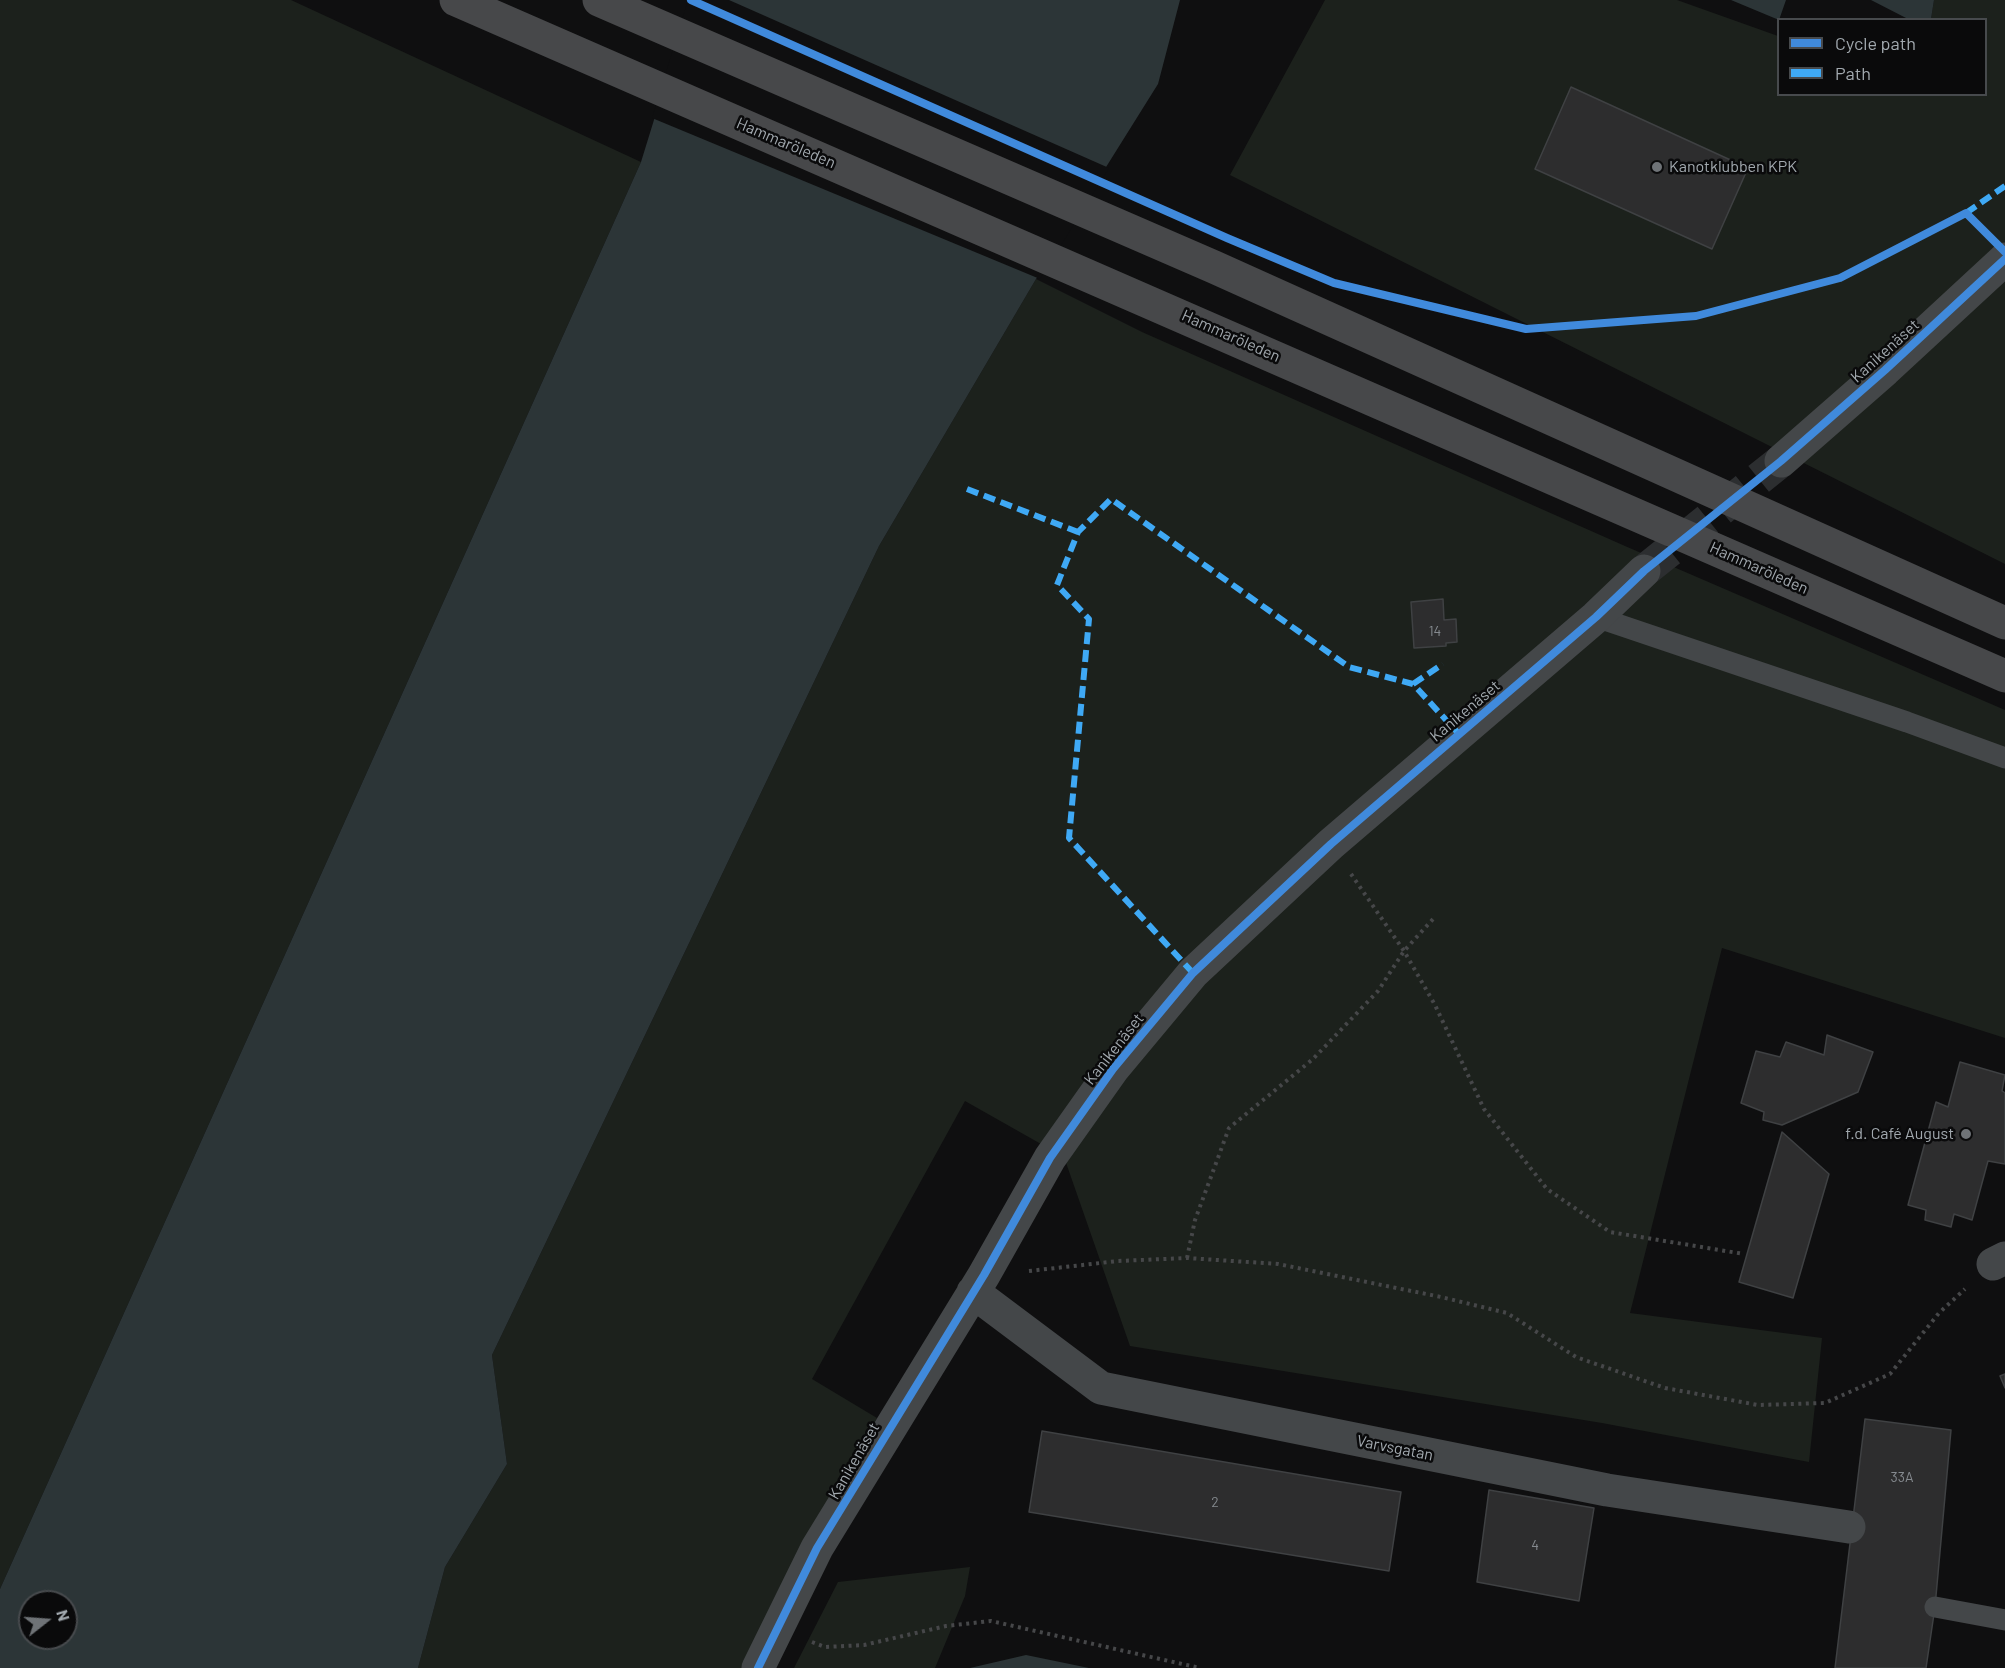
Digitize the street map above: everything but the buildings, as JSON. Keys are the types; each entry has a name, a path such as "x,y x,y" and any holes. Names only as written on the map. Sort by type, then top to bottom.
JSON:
{"main road":[{"name":"Hammaröleden","path":"456,0 1191,318 2005,676"},
{"path":"599,0 1214,267 2005,623"}],"street":[{"name":"Kanikenäset","path":"1781,461 1885,370 2005,259"},
{"name":"Kanikenäset","path":"758,1668 817,1548 979,1284 1050,1158 1113,1069 1193,973 1331,844 1596,617 1644,571"},
{"name":"Varvsgatan","path":"979,1284 1101,1388 1607,1490 1849,1527"}],"lane":[{"path":"1596,617 1907,722 2005,758"},
{"path":"1935,1607 2005,1620"}],"path":[{"path":"1331,844 1404,951 1435,1005 1484,1109 1547,1189 1610,1232 1744,1254"},
{"path":"1187,1258 1194,1220 1229,1128 1312,1059 1378,991 1404,951 1433,919"},
{"path":"979,1284 1118,1261 1187,1258 1278,1264 1507,1313 1576,1357 1665,1388 1758,1405 1825,1403 1890,1374 1938,1313 1999,1261"},
{"path":"778,1628 825,1647 864,1645 946,1626 991,1621 1200,1668"}],"shaded area":[{"path":"0,0 291,0 641,162 0,1589"},
{"path":"691,0 1180,0 1158,84 1036,279 879,546 492,1355 507,1464 445,1567 418,1668 0,1668 0,1589 641,162"},
{"path":"1325,0 1677,0 1777,36 1777,96 1987,96 1987,18 1931,18 1934,0 2005,0 2005,564 1230,175"},
{"path":"1731,0 1786,0 1780,18 1777,19"},
{"path":"1871,0 1934,0 1931,18 1906,18"},
{"path":"1036,279 1142,332 1625,546 2005,710 2005,1038 1722,948 1630,1313 1822,1338 1809,1462 1602,1423 1130,1346 1064,1157 965,1101 812,1379 877,1418 744,1668 418,1668 445,1567 507,1464 492,1355 879,546"},
{"path":"970,1567 965,1596 935,1668 794,1668 838,1582"},
{"path":"1026,1655 1089,1668 970,1668"}],"pier":[{"path":"688,0 729,0 1109,168 1040,279 652,118"}],"tunnel":[{"path":"1644,571 1781,461"}],"marked path":[{"path":"1966,213 2005,186"},
{"path":"967,489 1078,532"},
{"path":"1193,973 1069,838 1089,619 1057,585 1078,532 1111,499 1349,667 1413,684 1458,733"},
{"path":"1413,684 1443,664"}],"cycle path":[{"path":"691,0 1227,238 1334,283 1526,329 1696,316 1840,278 1966,213 2005,252"},
{"path":"758,1668 817,1548 984,1275 1050,1158 1113,1069 1193,973 1331,844 1596,617 1644,571 1781,461 1885,370 2005,259"}],"place":[{"name":"Kanotklubben KPK","path":"1657,167"},
{"name":"f.d. Café August","path":"1966,1134"}]}
